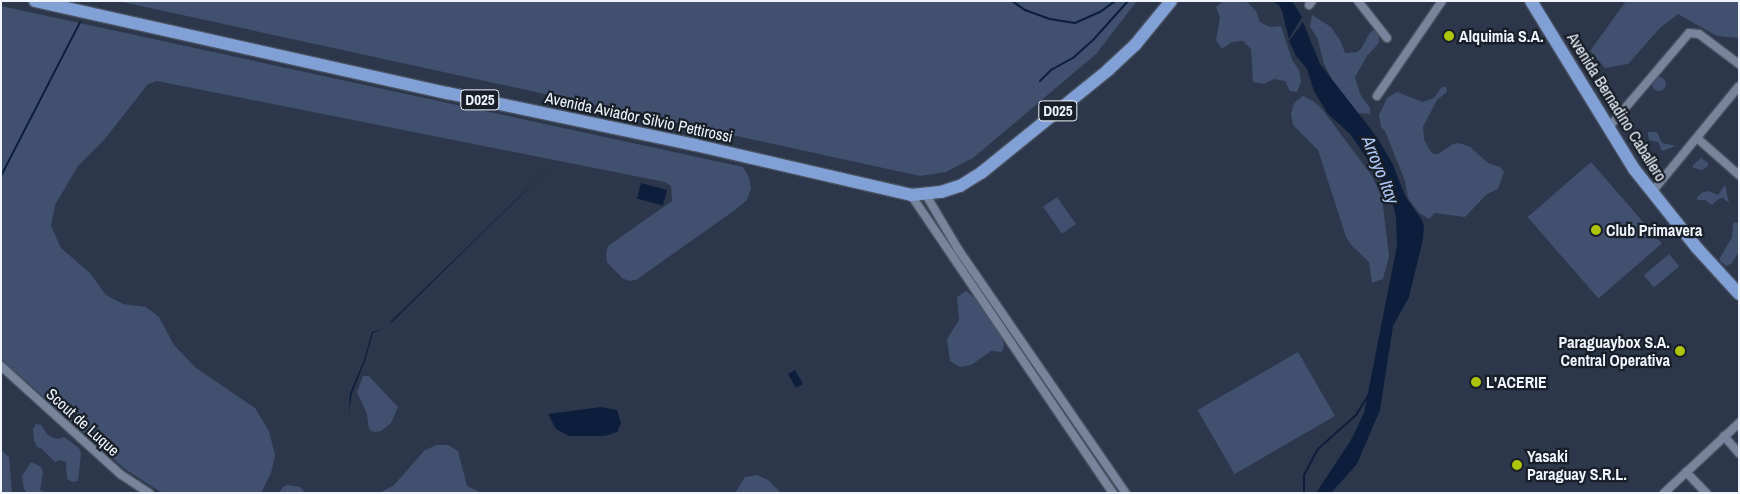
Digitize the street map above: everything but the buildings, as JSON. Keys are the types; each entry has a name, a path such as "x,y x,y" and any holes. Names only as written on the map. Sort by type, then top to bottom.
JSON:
{"main road":[{"name":"Avenida Aviador Silvio Pettirossi","path":"35,1 448,93 696,145 911,195 926,195 960,186 995,163 1135,46 1172,1"},
{"name":"Avenida Bernadino Caballero","path":"1531,1 1609,127 1652,192 1697,248 1739,294"}],"street":[{"path":"1358,1 1387,38"},
{"path":"1377,96 1442,1"},
{"path":"1609,127 1689,33 1699,34 1739,64"},
{"path":"1652,192 1739,86"},
{"path":"1696,138 1739,175"},
{"path":"911,195 1113,493"},
{"path":"926,195 958,249 1124,492"},
{"name":"Scout de Luque","path":"1,366 116,470 149,493"},
{"path":"1049,398 1056,393"},
{"path":"1664,493 1739,423"},
{"path":"1724,436 1739,453"},
{"path":"1686,472 1706,493"}],"shaded area":[{"path":"118,1 1137,1 1096,54 973,158 946,172 920,176"},
{"path":"1223,1 1246,1 1256,11 1260,22 1270,27 1281,26 1292,60 1299,70 1301,82 1297,92 1290,91 1285,81 1274,79 1264,84 1253,82 1251,49 1243,41 1232,42 1222,49 1216,40 1220,18 1216,7"},
{"path":"1626,1 1739,1 1739,38 1717,36 1678,14 1660,28 1628,64 1605,68 1590,51"},
{"path":"1,6 743,167 749,177 751,188 747,200 735,210 636,280 629,281 622,278 607,262 608,246 672,201 671,186 665,182 157,81 148,84 104,140 78,166 55,205 51,226 61,248 90,273 106,295 123,304 146,307 159,317 174,345 196,368 255,408 269,431 275,455 271,473 261,493 162,493 125,469 1,359"},
{"path":"1312,15 1331,27 1341,42 1345,53 1357,52 1373,30 1379,30 1379,43 1367,56 1355,77 1360,94 1370,108 1370,114 1356,113 1347,105 1337,90 1324,64 1317,37 1310,27"},
{"path":"1656,77 1662,77 1666,84 1662,91 1656,91 1652,87 1652,81"},
{"path":"1446,86 1447,92 1437,100 1423,127 1424,139 1429,149 1433,154 1438,154 1453,144 1459,143 1470,147 1488,163 1500,167 1504,172 1498,189 1487,194 1465,217 1435,213 1429,219 1419,213 1408,198 1405,181 1385,131 1381,127 1379,115 1387,98 1397,92 1423,102 1434,98 1441,88"},
{"path":"1303,96 1313,101 1322,109 1372,176 1382,198 1389,256 1383,279 1372,283 1369,262 1352,246 1346,237 1318,150 1293,125 1291,114 1294,103"},
{"path":"1648,132 1657,132 1662,143 1676,146 1662,151 1658,142 1649,140"},
{"path":"1701,158 1708,163 1708,166 1702,170 1693,168 1693,165"},
{"name":"Club Primavera","path":"1591,162 1662,244 1598,299 1528,217"},
{"path":"1725,185 1729,203 1723,198 1718,199 1712,205 1705,200 1697,200 1697,197 1703,192 1709,191 1718,195"},
{"path":"1057,197 1076,224 1062,234 1043,207"},
{"path":"1735,222 1739,223 1739,252 1731,264 1726,266 1720,261 1720,258 1732,237 1733,224"},
{"path":"1669,254 1679,266 1654,287 1644,275"},
{"path":"966,291 976,299 995,322 1001,333 1004,346 1002,352 991,351 971,365 960,367 950,361 947,339 959,320 957,297"},
{"path":"1298,352 1335,416 1235,474 1198,410"},
{"path":"363,376 369,376 398,407 391,423 381,431 375,432 370,430 367,414 357,392"},
{"path":"36,424 41,425 47,434 52,437 58,439 64,437 79,448 81,453 78,481 72,482 67,479 66,462 60,460 55,462 42,449 37,447 34,441 33,429"},
{"path":"437,445 448,445 458,451 467,486 482,493 379,493 393,486 425,450"},
{"path":"1,450 9,457 12,493 1,493"},
{"path":"31,462 41,467 43,473 40,490 45,493 27,493 24,489 22,476"},
{"path":"757,475 768,480 781,493 735,493 745,477"},
{"path":"288,485 300,487 305,493 279,493 283,487"}],"water":[{"path":"1272,1 1292,1 1302,17 1289,39 1282,11 1279,5"},
{"path":"1303,22 1333,96 1348,116 1377,137 1393,165 1405,196 1422,220 1424,226 1423,239 1409,297 1393,326 1380,410 1357,464 1331,493 1316,493 1351,440 1364,413 1397,245 1396,217 1391,198 1381,179 1350,134 1328,114 1314,91 1307,69 1296,56 1289,41"},
{"path":"553,164 391,323 390,322"},
{"path":"641,183 667,190 663,205 637,198"},
{"path":"384,328 373,333 365,361 352,393 349,414 350,393 364,360 372,332"},
{"path":"795,370 803,384 796,388 788,374"},
{"path":"601,407 617,410 621,423 617,432 605,436 569,436 556,429 548,414"}],"waterway":[{"name":"Arroyo Itay","path":"1012,1 1025,10 1050,19 1075,23 1100,12 1115,1"},
{"path":"1040,81 1051,70 1073,58 1094,39 1128,1"},
{"path":"1,176 80,22"},
{"name":"Arroyo Itay","path":"1318,71 1370,138"},
{"name":"Arroyo Itay","path":"1304,493 1304,475 1318,449 1356,415 1369,394"}],"place":[{"name":"Alquimia S.A.","path":"1449,36"},
{"name":"Club Primavera","path":"1596,230"},
{"name":"Paraguaybox S.A. Central Operativa","path":"1680,351"},
{"name":"L'ACERIE","path":"1476,382"},
{"name":"Yasaki Paraguay S.R.L.","path":"1517,465"}]}
